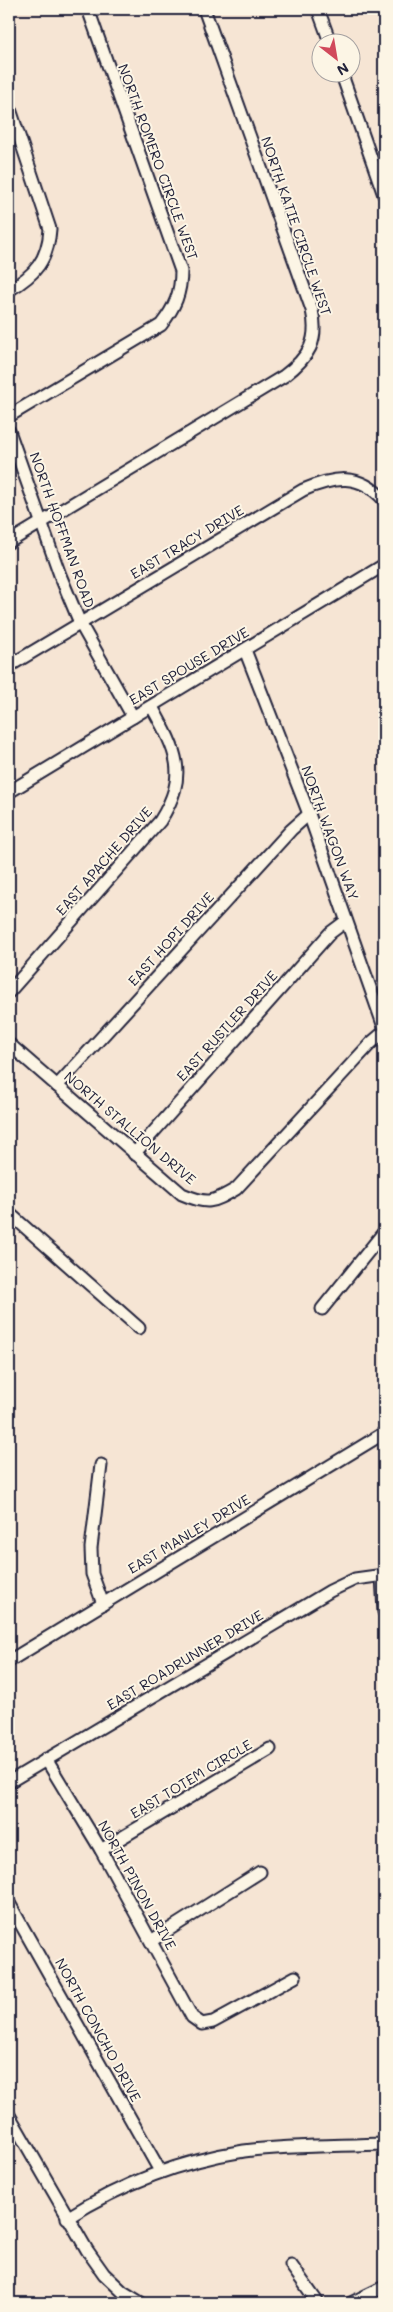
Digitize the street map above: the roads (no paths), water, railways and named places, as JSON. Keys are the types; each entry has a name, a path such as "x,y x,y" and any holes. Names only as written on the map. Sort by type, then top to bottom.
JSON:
{"street":[{"name":"NORTH ROMERO CIRCLE WEST","path":"9,416 161,324 171,313 181,286 181,270 88,9"},
{"name":"NORTH KATIE CIRCLE WEST","path":"9,542 284,376 298,366 313,341 315,326 312,310 204,9"},
{"path":"318,9 326,32"},
{"path":"344,82 384,195"},
{"path":"9,106 50,229 49,248 38,267 24,281 9,290"},
{"name":"NORTH HOFFMAN ROAD","path":"9,431 60,575 80,623 133,717"},
{"name":"EAST TRACY DRIVE","path":"9,666 303,490 327,480 345,478 364,484 384,500"},
{"name":"EAST SPOUSE DRIVE","path":"9,792 384,565"},
{"name":"NORTH WAGON WAY","path":"245,650 309,814 384,1028"},
{"name":"EAST APACHE DRIVE","path":"9,992 160,822 171,804 176,788 177,762 166,731 152,706"},
{"name":"EAST HOPI DRIVE","path":"57,1086 291,830 309,814"},
{"name":"EAST RUSTLER DRIVE","path":"134,1154 330,933 346,921"},
{"name":"NORTH STALLION DRIVE","path":"9,1044 182,1194 201,1202 218,1199 236,1189 384,1032"},
{"path":"9,1213 139,1328"},
{"path":"322,1309 384,1232"},
{"name":"EAST MANLEY DRIVE","path":"9,1661 384,1433"},
{"path":"101,1465 91,1548 92,1574 103,1604"},
{"path":"383,1575 384,1612"},
{"name":"EAST ROADRUNNER DRIVE","path":"9,1782 330,1591 355,1579 383,1575"},
{"name":"EAST TOTEM CIRCLE","path":"102,1850 270,1749"},
{"name":"NORTH PINON DRIVE","path":"46,1759 102,1850 192,2016 202,2024 213,2022 295,1977"},
{"path":"151,1941 260,1872"},
{"name":"NORTH CONCHO DRIVE","path":"9,1903 160,2171"},
{"path":"9,2115 67,2218 104,2274 124,2292 141,2303"},
{"path":"67,2218 160,2171 198,2160 244,2151 384,2144"},
{"path":"291,2265 318,2303"},
{"path":"351,2303 384,2288"}]}
